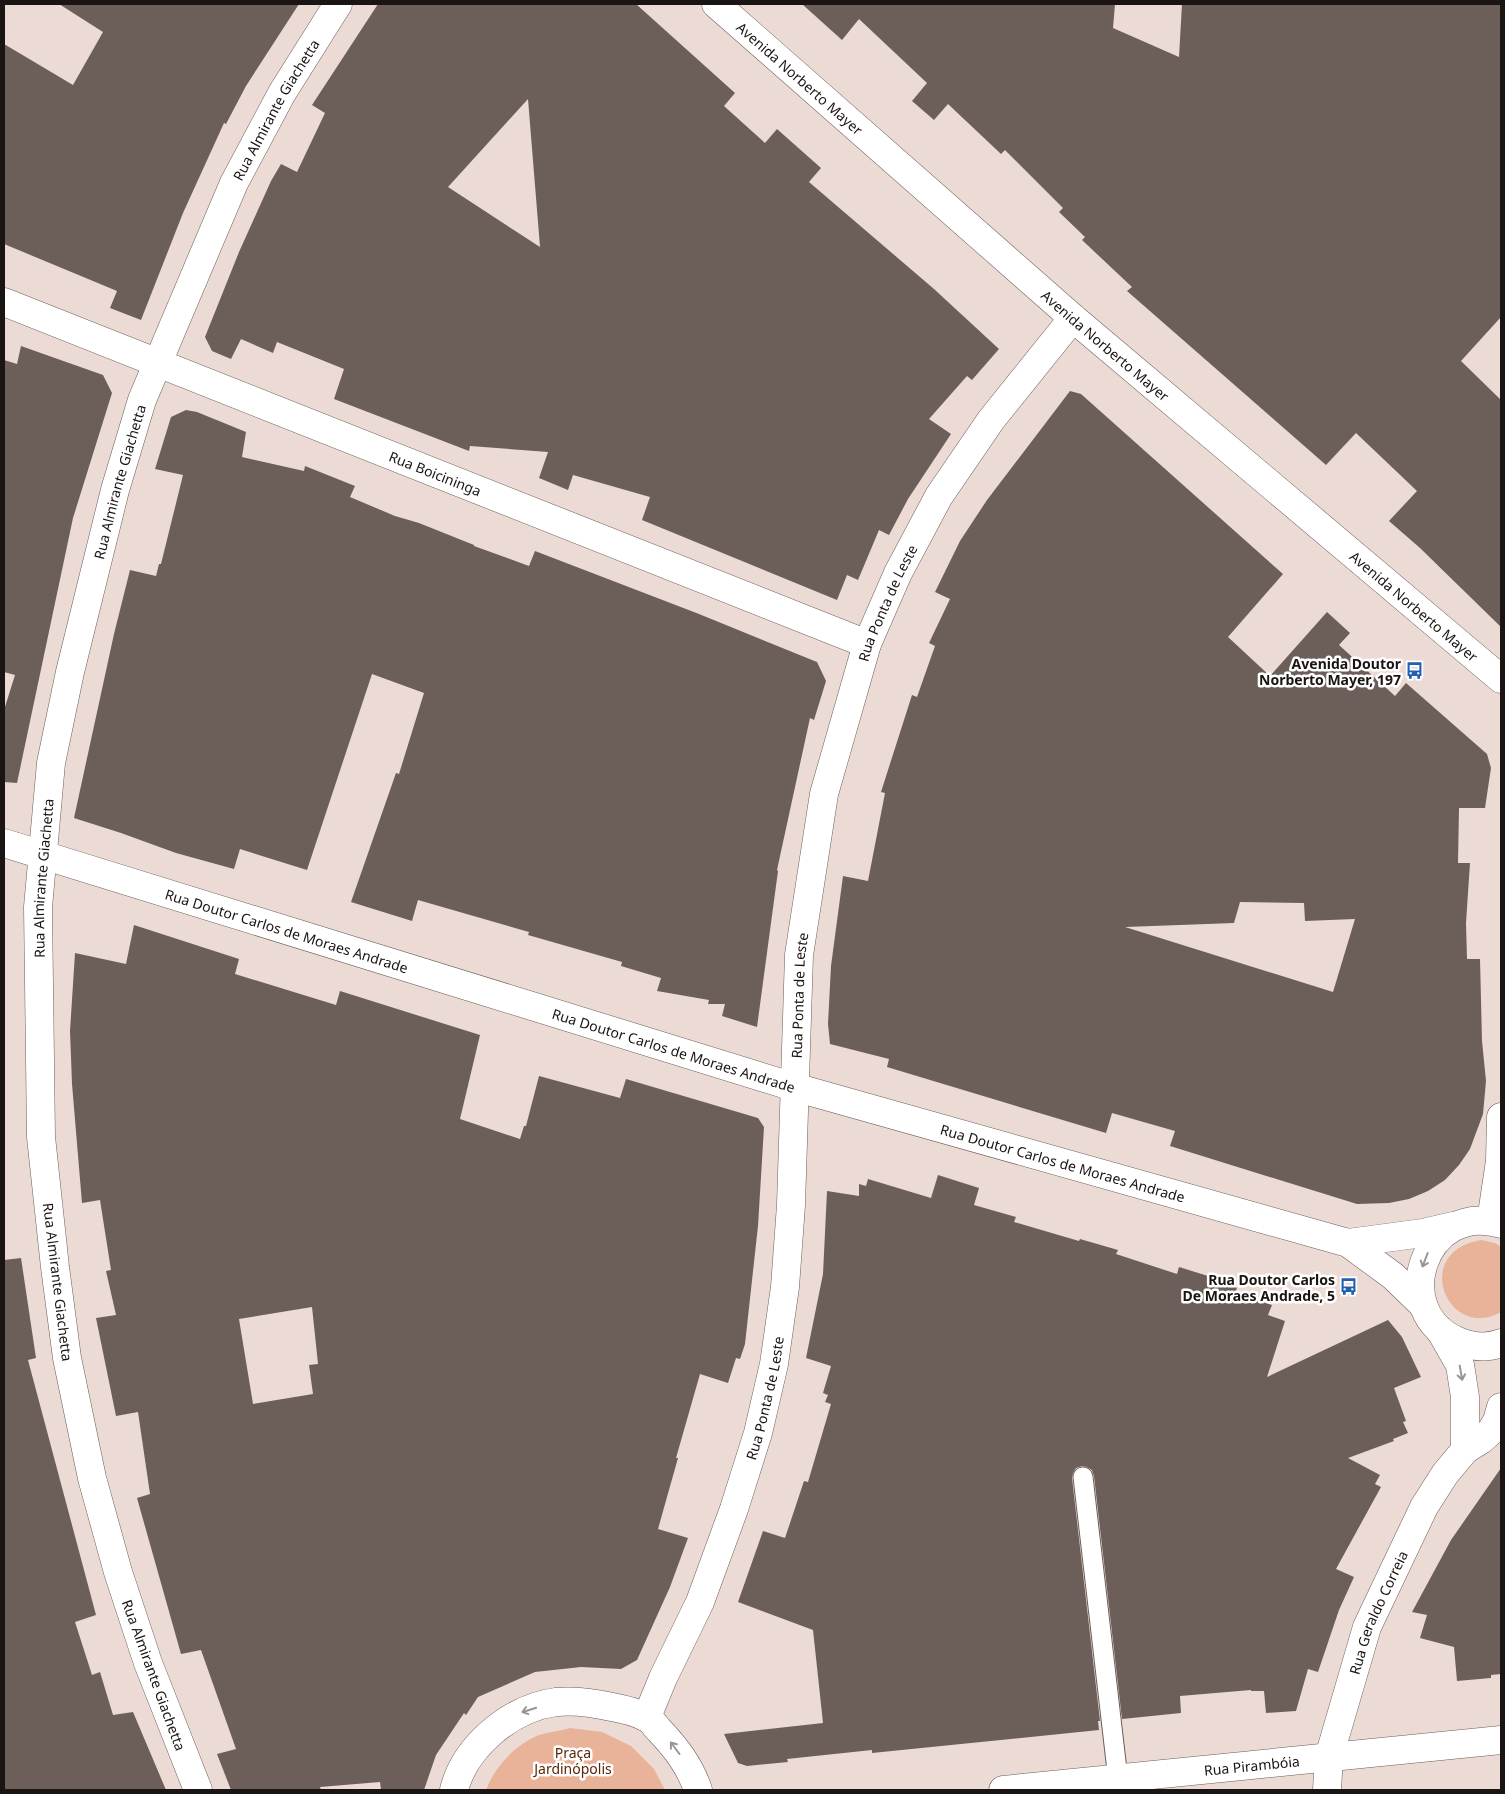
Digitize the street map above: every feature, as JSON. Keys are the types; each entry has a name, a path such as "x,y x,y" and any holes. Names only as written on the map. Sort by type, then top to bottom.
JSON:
{"street":[{"name":"Rua Almirante Giachetta","path":"198,1790 148,1663 118,1572 92,1478 66,1358 54,1267 41,1137 38,907 51,763 70,672 115,490 142,400 234,183 282,93 338,4"},
{"name":"Avenida Norberto Mayer","path":"716,4 1072,318 1501,679"},
{"name":"Rua Boicininga","path":"4,302 867,644"},
{"name":"Rua Ponta de Leste","path":"647,1717 663,1678 700,1602 734,1509 760,1423 774,1364 785,1286 791,1205 800,955 824,794 867,644 898,573 939,496 991,420 1072,318"},
{"name":"Rua Doutor Carlos de Moraes Andrade","path":"4,843 794,1087 1348,1243 1393,1276 1423,1305"},
{"path":"1496,1223 1501,1117"},
{"name":"Rua Doutor Carlos de Moraes Andrade","path":"1348,1243 1424,1233 1474,1221 1496,1223"},
{"path":"1459,1225 1444,1233 1432,1245 1424,1259 1420,1275 1423,1305 1430,1319 1452,1339 1482,1346 1501,1344"},
{"path":"1440,1330 1460,1365 1465,1397 1465,1450"},
{"name":"Rua Geraldo Correia","path":"1327,1790 1330,1757 1368,1627 1424,1507 1445,1474 1465,1450 1491,1431 1497,1421 1501,1407"},
{"path":"454,1790 472,1754 494,1730 523,1712 555,1702 588,1701 647,1717 675,1747 693,1776 698,1790"},
{"name":"Rua Pirambóia","path":"1003,1790 1501,1740"}],"lane":[{"path":"1083,1477 1118,1779"}],"green space":[{"path":"1481,1240 1495,1243 1501,1247 1501,1312 1482,1318 1466,1315 1453,1306 1444,1292 1442,1276 1447,1261 1459,1248"},
{"name":"Praça Jardinópolis","path":"570,1728 602,1732 631,1746 654,1769 665,1790 486,1790 500,1765 522,1744 539,1735"}],"building":[{"path":"59,4 299,4 246,86 226,124 224,123 183,213 141,320 110,308 117,291 4,244 4,44 73,85 103,32"},
{"path":"378,4 636,4 735,93 724,106 765,143 777,129 821,168 809,182 934,289 999,349 972,380 967,376 929,419 951,434 908,499 889,535 879,530 858,580 847,575 837,600 642,520 650,497 573,475 568,490 539,478 548,452 470,446 469,451 334,399 344,369 277,342 273,353 241,339 231,359 212,351 205,337 239,252 271,181 281,164 297,172 325,113 312,105","holes":["528,99 540,247 448,187"]},
{"path":"802,4 1115,4 1113,28 1179,57 1182,4 1501,4 1501,317 1461,361 1501,400 1501,627 1420,548 1389,521 1417,491 1356,433 1326,465 1127,291 1132,287 1082,240 1085,237 1059,212 1063,208 1005,150 1001,154 948,104 934,120 912,101 927,83 859,19 842,40"},
{"path":"21,346 103,375 112,393 73,518 17,783 4,782 4,710 15,675 4,672 4,360 17,364"},
{"path":"1070,391 1081,394 1283,574 1228,637 1270,676 1327,612 1350,633 1339,645 1395,696 1406,683 1487,754 1491,768 1485,808 1459,808 1458,863 1470,863 1466,923 1467,959 1480,959 1482,1041 1486,1081 1483,1114 1470,1149 1445,1180 1428,1191 1409,1199 1389,1203 1357,1204 1170,1146 1175,1131 1112,1113 1106,1133 887,1067 889,1059 830,1044 828,1024 831,966 843,876 868,881 885,793 881,792 912,695 917,697 935,646 929,643 950,599 935,592 960,541 987,500","holes":["1240,902 1304,903 1305,921 1355,919 1333,992 1125,927 1234,923"]},
{"path":"186,410 197,412 246,432 242,457 304,471 305,466 355,486 350,497 395,516 419,523 529,566 535,551 817,662 826,681 814,720 810,718 777,870 757,1027 722,1016 725,1004 708,1004 709,1000 657,991 661,978 621,966 622,962 528,935 529,932 418,900 412,921 351,902 396,773 399,774 424,693 372,674 307,870 240,849 234,869 176,853 74,818 114,634 130,570 156,576 159,564 161,564 183,475 155,469 171,417"},
{"path":"134,925 239,959 235,974 336,1005 340,991 480,1035 460,1119 520,1139 524,1126 526,1126 539,1076 620,1098 626,1079 758,1118 764,1127 758,1226 745,1344 740,1359 736,1358 728,1383 700,1374 658,1529 688,1538 670,1587 637,1660 621,1669 581,1667 535,1672 478,1697 466,1715 464,1713 436,1755 424,1790 381,1790 380,1782 320,1787 321,1790 231,1790 217,1754 236,1749 201,1650 181,1654 137,1498 150,1494 138,1412 116,1416 96,1318 116,1315 106,1271 111,1270 100,1200 82,1203 72,1084 70,1031 75,953 126,964","holes":["312,1307 318,1364 309,1365 313,1394 253,1404 239,1319"]},
{"path":"938,1175 979,1188 974,1205 1016,1217 1014,1222 1118,1250 1116,1254 1177,1274 1179,1267 1221,1280 1220,1282 1237,1288 1235,1293 1272,1305 1268,1315 1285,1321 1267,1377 1388,1320 1402,1337 1421,1377 1394,1388 1406,1421 1403,1422 1408,1433 1393,1439 1394,1441 1348,1458 1380,1475 1375,1484 1381,1487 1336,1569 1354,1577 1339,1610 1318,1672 1308,1669 1296,1711 1266,1713 1264,1691 1251,1690 1180,1696 1181,1713 1122,1719 1094,1476 1092,1470 1082,1466 1076,1468 1072,1478 1100,1721 1098,1721 1099,1730 872,1753 872,1750 787,1759 788,1762 747,1766 738,1763 724,1734 823,1723 813,1630 738,1602 763,1531 785,1538 804,1481 808,1482 831,1404 825,1402 828,1395 823,1393 831,1366 806,1358 823,1274 827,1191 859,1196 859,1184 866,1186 868,1179 931,1198"},
{"path":"21,1258 36,1358 28,1360 96,1615 75,1622 92,1675 100,1672 113,1715 133,1712 166,1790 4,1790 4,1260"},
{"path":"1501,1468 1501,1674 1491,1675 1491,1678 1457,1681 1454,1647 1420,1638 1427,1615 1412,1612 1451,1540"}],"place":[{"name":"Avenida Doutor Norberto Mayer, 197","path":"1415,671"},
{"name":"Rua Doutor Carlos De Moraes Andrade, 5","path":"1349,1287"}]}
